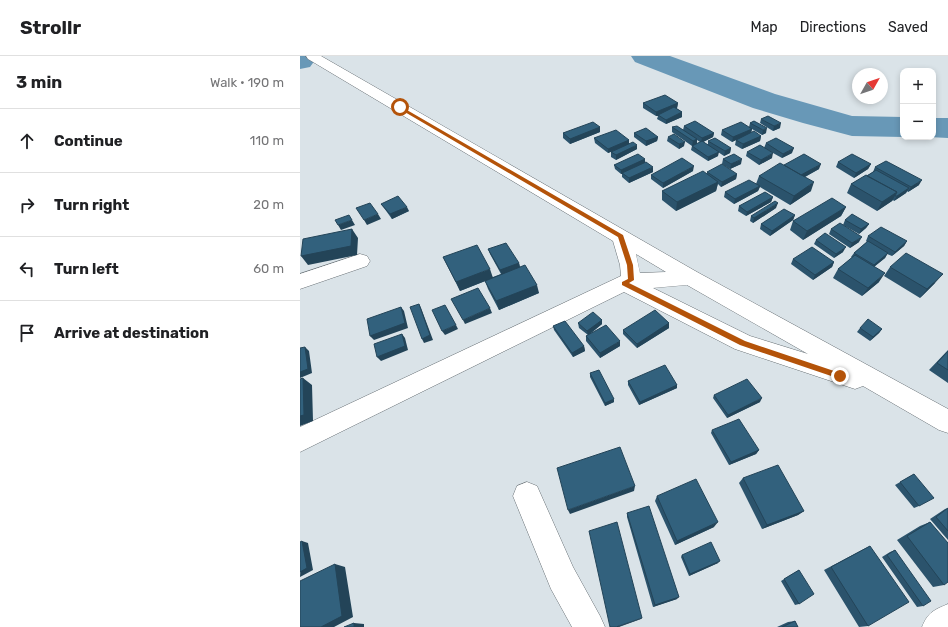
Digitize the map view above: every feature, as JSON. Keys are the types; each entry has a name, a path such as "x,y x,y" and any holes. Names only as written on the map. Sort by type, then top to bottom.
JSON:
{"street":[{"path":"312,56 690,276 948,422"},
{"path":"621,236 629,260 627,282"},
{"path":"300,282 360,261"},
{"path":"300,440 627,282 653,281 690,276"},
{"path":"627,282 743,343 840,376 884,387"},
{"path":"527,496 562,578 589,627"},
{"path":"938,627 948,620"}],"building":[{"path":"665,95 678,103 656,112 643,103"},
{"path":"674,107 682,112 666,120 658,115"},
{"path":"768,116 781,123 774,126 761,119"},
{"path":"695,121 714,133 702,138 684,126"},
{"path":"754,121 767,128 763,130 750,123"},
{"path":"593,122 600,127 570,139 563,133"},
{"path":"741,122 752,129 733,137 722,130"},
{"path":"677,126 697,139 693,141 672,127"},
{"path":"646,128 658,137 646,141 634,133"},
{"path":"616,130 629,140 608,149 594,138"},
{"path":"754,131 761,136 743,144 736,140"},
{"path":"674,134 685,142 679,144 668,137"},
{"path":"715,138 731,148 725,151 708,141"},
{"path":"776,138 794,148 783,154 766,143"},
{"path":"702,141 719,152 708,157 692,146"},
{"path":"633,142 637,145 616,155 611,152"},
{"path":"760,145 773,153 761,160 747,152"},
{"path":"638,154 645,159 621,170 614,165"},
{"path":"734,154 742,159 731,164 723,159"},
{"path":"804,154 821,164 801,175 784,165"},
{"path":"852,154 871,164 856,173 838,162"},
{"path":"682,158 694,166 663,183 651,175"},
{"path":"886,161 922,180 911,187 875,167"},
{"path":"646,162 653,167 629,178 622,173"},
{"path":"780,163 814,182 794,196 759,176"},
{"path":"722,164 737,174 722,182 707,172"},
{"path":"876,170 909,188 895,196 897,192 867,176"},
{"path":"703,171 718,182 677,202 662,191"},
{"path":"866,175 897,192 882,202 851,184"},
{"path":"749,180 760,186 735,199 725,192"},
{"path":"765,192 773,197 747,212 739,206"},
{"path":"398,196 407,207 390,214 381,204"},
{"path":"832,198 846,207 807,231 793,221"},
{"path":"775,201 778,203 754,218 751,216"},
{"path":"370,203 378,214 364,220 356,208"},
{"path":"784,209 795,215 772,231 761,224"},
{"path":"852,214 869,224 861,229 845,220"},
{"path":"349,215 352,220 338,225 335,220"},
{"path":"840,223 862,237 852,243 831,229"},
{"path":"881,227 907,241 895,252 868,236"},
{"path":"352,229 351,246 301,256 303,239"},
{"path":"825,233 846,247 836,254 816,240"},
{"path":"868,241 888,253 874,265 854,253"},
{"path":"506,243 519,263 500,270 488,249"},
{"path":"477,245 490,269 456,282 443,257"},
{"path":"812,247 834,262 815,275 793,259"},
{"path":"906,253 943,274 927,289 890,267"},
{"path":"855,255 885,273 868,288 838,269"},
{"path":"525,265 537,285 496,301 485,281"},
{"path":"478,288 490,308 463,320 451,299"},
{"path":"419,304 430,335 422,339 410,307"},
{"path":"445,305 456,325 442,331 432,310"},
{"path":"401,307 405,323 370,336 367,319"},
{"path":"655,310 669,323 637,344 623,330"},
{"path":"593,312 602,320 587,331 578,323"},
{"path":"868,319 882,329 873,337 860,328"},
{"path":"565,321 584,346 572,353 553,326"},
{"path":"606,325 620,341 600,353 586,336"},
{"path":"402,334 405,346 377,357 374,344"},
{"path":"305,347 308,369 300,372 300,348"},
{"path":"948,351 948,370 937,363"},
{"path":"665,365 677,385 640,402 628,381"},
{"path":"599,370 614,399 605,403 590,373"},
{"path":"303,378 304,415 300,416 300,379"},
{"path":"747,379 762,398 728,415 714,395"},
{"path":"739,419 759,450 731,462 712,430"},
{"path":"620,447 635,486 568,510 557,468"},
{"path":"778,465 804,511 767,525 743,478"},
{"path":"914,474 934,498 919,506 900,482"},
{"path":"696,479 718,522 677,541 657,496"},
{"path":"649,506 679,597 655,605 627,513"},
{"path":"948,508 948,531 936,517"},
{"path":"617,522 642,618 616,627 610,627 589,531"},
{"path":"930,522 948,543 948,582 944,585 907,536"},
{"path":"302,541 307,568 300,572 300,542"},
{"path":"711,542 720,561 690,574 682,555"},
{"path":"870,546 909,602 868,626 831,567"},
{"path":"895,550 931,601 923,606 887,555"},
{"path":"335,564 342,616 321,627 300,627 300,581"},
{"path":"799,570 814,594 799,604 784,579"},
{"path":"795,621 798,627 782,627"},
{"path":"354,623 354,627 344,627"}],"waterway":[{"path":"300,61 304,56"},
{"path":"645,56 764,101 814,116 852,126 900,127"},
{"path":"936,128 948,128"}],"route":[{"path":"400,107 621,236 628,256 631,280 624,283 724,335 743,343 840,376"}]}
